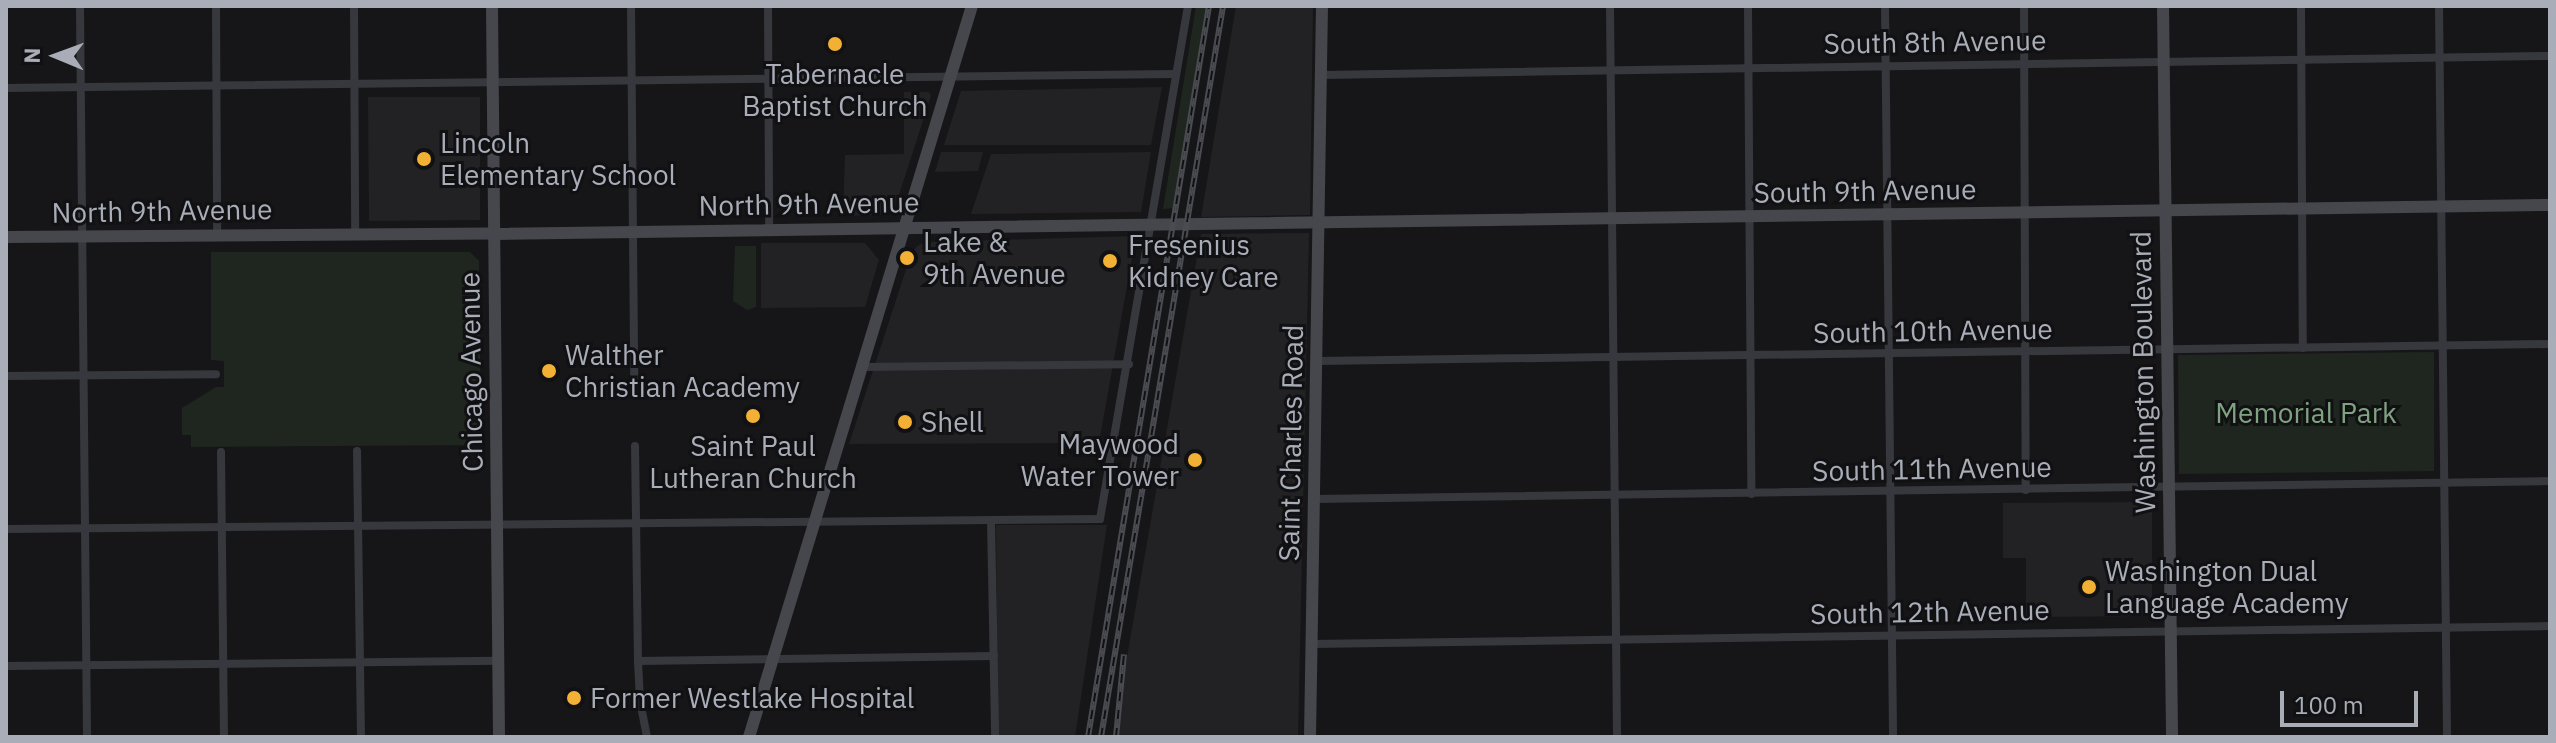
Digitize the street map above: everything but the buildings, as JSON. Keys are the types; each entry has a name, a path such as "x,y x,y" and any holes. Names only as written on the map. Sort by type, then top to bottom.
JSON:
{"street":[{"path":"80,6 87,737"},
{"path":"216,6 217,234"},
{"path":"354,6 355,233"},
{"name":"Chicago Avenue","path":"492,6 499,737"},
{"path":"631,6 634,379"},
{"path":"768,6 769,228"},
{"path":"749,737 972,6"},
{"path":"6,529 1100,519 1188,6"},
{"name":"Saint Charles Road","path":"1310,737 1322,6"},
{"path":"1610,6 1609,220 1617,737"},
{"path":"1748,6 1751,494"},
{"path":"1885,6 1893,737"},
{"path":"2024,6 2026,490"},
{"name":"Washington Boulevard","path":"2163,6 2172,737"},
{"path":"2301,6 2303,348"},
{"path":"2439,6 2447,737"},
{"name":"South 8th Avenue","path":"1321,75 1609,68 2550,56"},
{"path":"6,88 1176,74"},
{"name":"South 9th Avenue","path":"1182,224 2550,205"},
{"name":"North 9th Avenue","path":"6,237 1182,224"},
{"name":"South 10th Avenue","path":"1317,361 2550,344"},
{"path":"862,367 1129,364"},
{"path":"6,376 216,374"},
{"path":"635,446 638,661 640,701 647,737"},
{"path":"357,451 361,737"},
{"path":"221,452 224,737"},
{"name":"South 11th Avenue","path":"1314,499 2550,481"},
{"path":"991,520 995,737"},
{"name":"South 12th Avenue","path":"1311,644 2550,626"},
{"path":"638,661 994,656"},
{"path":"6,666 498,661"}],"shaded area":[{"path":"1236,6 1313,6 1310,215 1201,217"},
{"path":"1162,87 1151,145 944,145 961,91"},
{"path":"904,92 929,92 931,96 894,210 883,215 843,216 845,155 904,154"},
{"name":"Lincoln Elementary School","path":"368,97 480,97 480,220 369,221"},
{"path":"941,152 983,152 978,171 935,172"},
{"path":"1151,152 1141,212 971,214 991,154"},
{"path":"1309,233 1298,737 1113,737 1201,234"},
{"path":"1136,236 1099,443 849,444 911,254 917,246 926,242"},
{"path":"761,243 865,243 879,260 865,307 761,308"},
{"name":"Washington Dual Language Academy","path":"2152,502 2152,616 2026,617 2026,558 2003,558 2003,503"},
{"path":"996,525 1107,525 1075,737 998,737"}],"green space":[{"path":"1196,6 1207,6 1173,208 1163,209"},
{"path":"735,246 756,246 756,307 747,310 733,301"},
{"path":"211,252 470,252 479,261 481,445 191,447 191,435 182,435 182,408 216,387 224,387 224,361 211,360"},
{"name":"Memorial Park","path":"2434,352 2434,471 2179,474 2178,355"}],"railway":[{"path":"1088,737 1209,6"},
{"path":"1101,737 1223,6"},
{"path":"1116,737 1124,654"}],"place":[{"name":"Tabernacle Baptist Church","path":"835,44"},
{"name":"Lincoln Elementary School","path":"424,159"},
{"name":"Lake & 9th Avenue","path":"907,258"},
{"name":"Fresenius Kidney Care","path":"1110,261"},
{"name":"Walther Christian Academy","path":"549,371"},
{"name":"Saint Paul Lutheran Church","path":"753,416"},
{"name":"Shell","path":"905,422"},
{"name":"Maywood Water Tower","path":"1195,460"},
{"name":"Washington Dual Language Academy","path":"2089,587"},
{"name":"Former Westlake Hospital","path":"574,698"}]}
